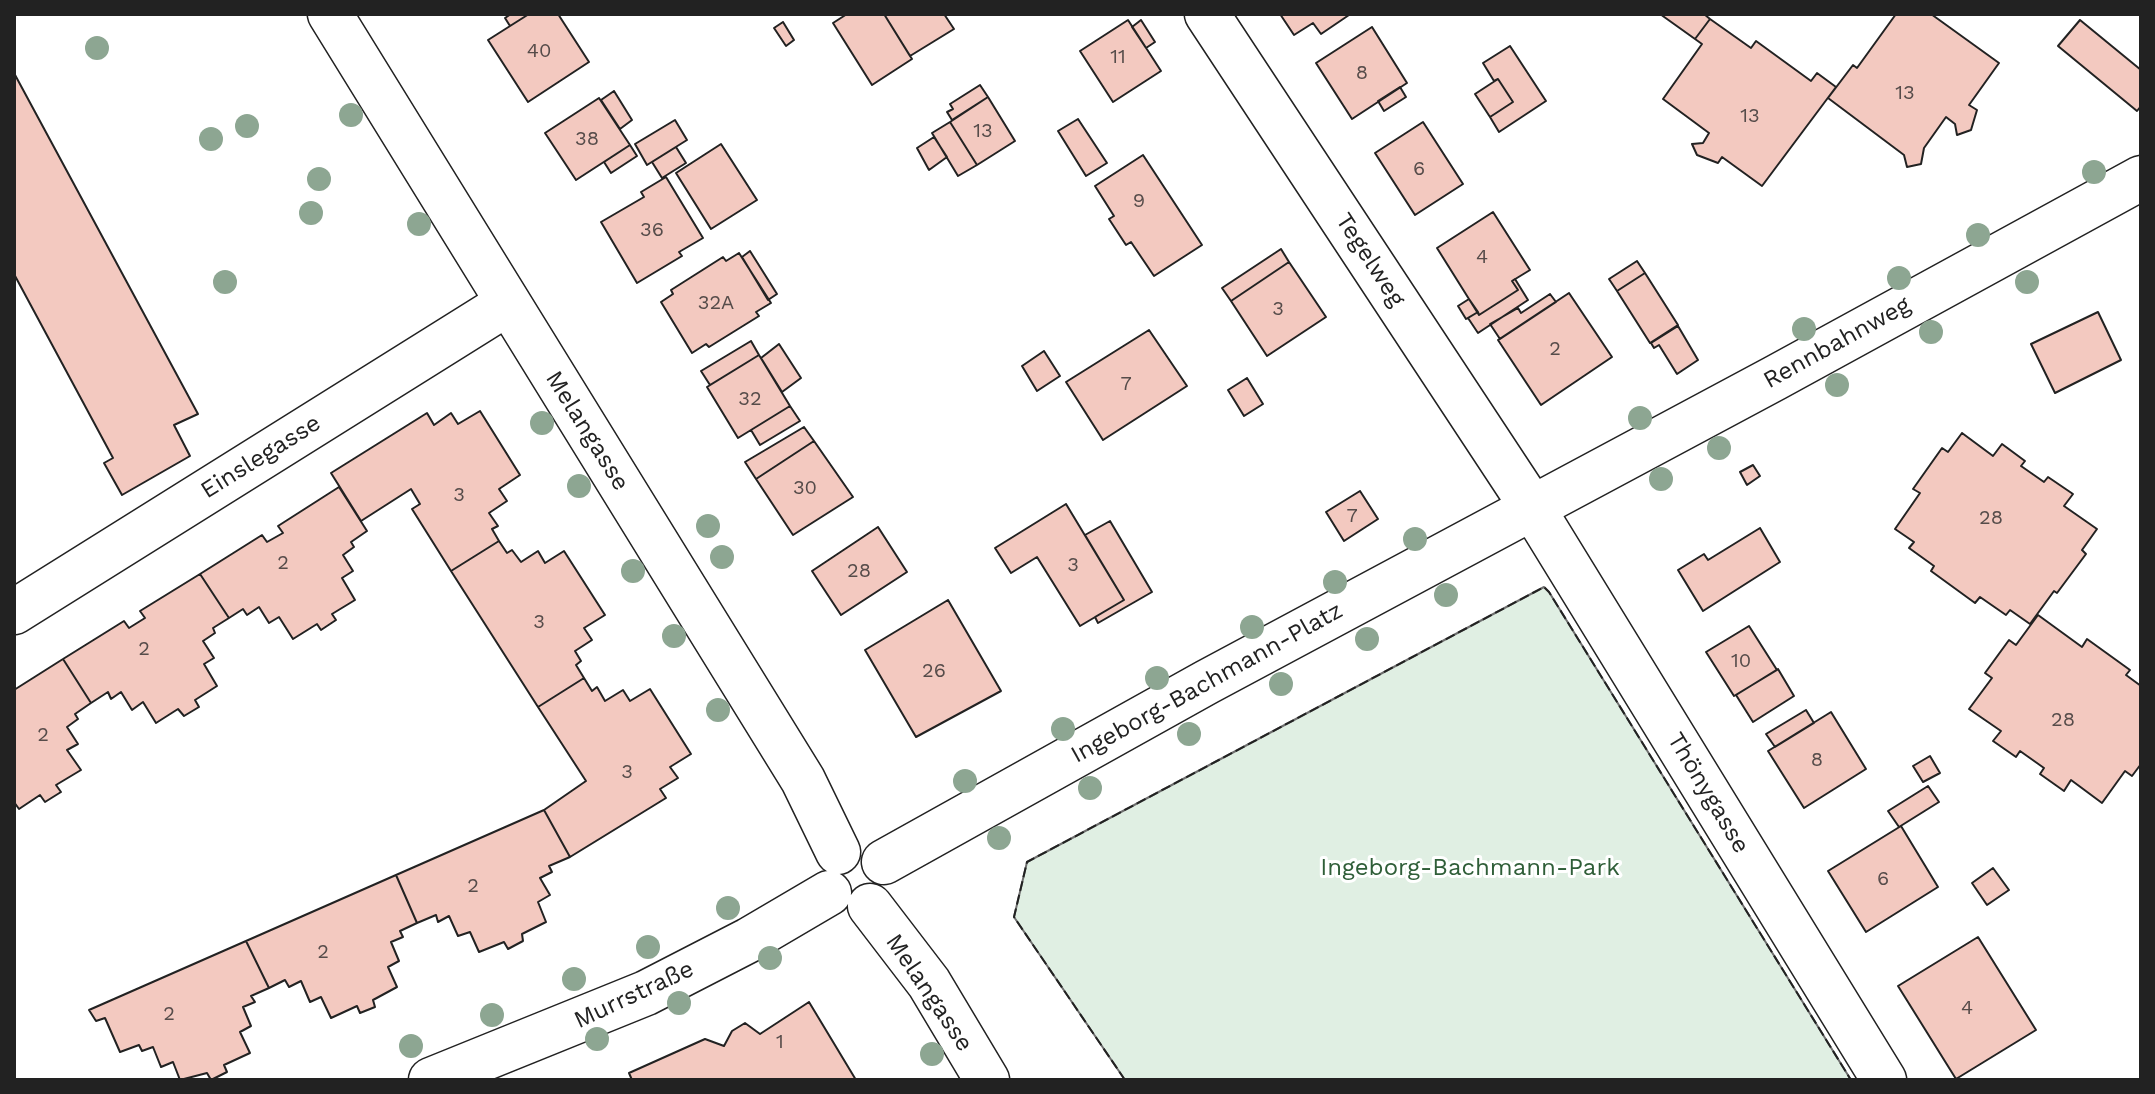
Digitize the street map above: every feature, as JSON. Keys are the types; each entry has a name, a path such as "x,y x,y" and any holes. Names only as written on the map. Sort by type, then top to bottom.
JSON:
{"street":[{"name":"Melangasse","path":"330,14 803,780 833,872"},
{"name":"Tegelweg","path":"1207,14 1532,507"},
{"name":"Rennbahnweg","path":"1532,507 2141,178"},
{"name":"Einslegasse","path":"14,612 508,303"},
{"name":"Ingeborg-Bachmann-Platz","path":"884,862 1207,682 1532,507"},
{"name":"Thönygasse","path":"1532,507 1884,1080"},
{"path":"858,846 878,854 884,862 887,882 878,900 870,906 852,909 843,906 833,872 858,846"},
{"name":"Murrstraße","path":"431,1080 646,993 749,940 833,872"},
{"name":"Melangasse","path":"870,906 929,983 987,1080"}],"green space":[{"name":"Ingeborg-Bachmann-Park","path":"1544,587 1851,1080 1125,1080 1014,917 1027,862"}],"building":[{"path":"511,14 529,14 510,26 505,18"},
{"path":"529,14 558,14 589,62 528,102 488,40"},
{"path":"847,14 884,14 912,59 872,85 833,23"},
{"path":"884,14 944,14 954,29 910,56"},
{"path":"1280,14 1349,15 1321,34 1313,23 1294,35"},
{"path":"1660,14 1704,14 1710,19 1695,39"},
{"path":"1896,14 1931,14 1999,63 1969,105 1977,110 1971,130 1957,135 1955,124 1946,117 1924,148 1921,164 1907,167 1904,155 1828,98 1853,65 1857,68"},
{"path":"1710,19 1751,48 1756,41 1811,81 1817,73 1836,87 1762,186 1722,157 1718,163 1697,155 1692,144 1703,143 1709,133 1663,99 1702,44 1695,39"},
{"path":"1128,20 1161,71 1113,102 1080,51"},
{"path":"1141,20 1155,42 1146,48 1132,27"},
{"path":"2080,20 2141,70 2141,106 2137,111 2058,46"},
{"path":"783,22 794,40 786,46 774,28"},
{"path":"1372,27 1407,83 1352,119 1316,63"},
{"path":"1510,46 1546,101 1499,132 1490,117 1513,102 1483,63"},
{"path":"14,73 198,414 174,425 190,456 122,495 104,463 113,458 14,274"},
{"path":"1498,79 1513,102 1490,117 1475,94"},
{"path":"980,85 988,97 952,120 947,112 953,109 950,104"},
{"path":"1400,87 1406,97 1384,111 1378,101"},
{"path":"614,91 632,120 620,129 601,100"},
{"path":"988,97 1015,141 977,165 950,122"},
{"path":"599,98 630,145 576,180 545,133"},
{"path":"1078,119 1107,163 1086,176 1058,131"},
{"path":"675,120 687,140 647,165 635,144"},
{"path":"950,122 977,165 958,176 932,133"},
{"path":"1423,122 1463,184 1415,215 1375,153"},
{"path":"934,137 947,157 929,170 917,148"},
{"path":"721,144 757,200 711,229 676,173"},
{"path":"630,145 637,156 611,173 604,162"},
{"path":"676,147 686,163 662,178 652,162"},
{"path":"1143,155 1202,245 1154,276 1131,242 1126,245 1109,219 1114,216 1095,186"},
{"path":"666,177 703,238 679,252 682,256 637,283 601,222 644,197 641,192"},
{"path":"1493,212 1530,270 1512,281 1518,290 1479,315 1437,248"},
{"path":"1281,249 1289,262 1231,301 1222,288"},
{"path":"750,251 777,294 768,300 742,257"},
{"path":"739,253 771,303 756,312 759,316 709,347 706,344 692,353 661,302 673,294 671,290 723,257 726,261"},
{"path":"1637,261 1645,273 1617,291 1609,279"},
{"path":"1289,262 1326,317 1267,356 1231,301"},
{"path":"1645,273 1678,325 1650,343 1617,291"},
{"path":"1515,279 1528,300 1478,333 1468,318 1478,312 1479,315 1518,290 1512,281"},
{"path":"1569,293 1612,357 1541,405 1498,340"},
{"path":"1550,294 1556,302 1500,339 1490,324 1518,308 1521,313"},
{"path":"1469,299 1478,312 1466,319 1458,306"},
{"path":"2098,312 2121,360 2055,393 2031,344"},
{"path":"1678,326 1698,360 1677,374 1659,345 1654,348 1651,343"},
{"path":"1149,330 1187,386 1103,440 1066,382"},
{"path":"751,341 759,355 710,385 701,371"},
{"path":"779,344 801,378 782,392 761,358"},
{"path":"1044,351 1060,376 1037,391 1022,366"},
{"path":"759,355 790,406 738,438 707,387"},
{"path":"1247,378 1263,404 1244,416 1228,390"},
{"path":"790,406 800,421 760,445 751,430"},
{"path":"480,411 520,475 499,489 507,501 489,513 498,526 492,529 499,541 451,571 412,509 420,504 411,489 361,521 331,473 427,413 434,425 451,413 458,424"},
{"path":"804,427 814,441 756,479 745,462"},
{"path":"1962,433 1993,456 2002,444 2025,461 2021,466 2044,482 2048,477 2073,494 2064,506 2097,529 2082,550 2086,554 2030,624 2010,610 2006,615 1980,597 1975,603 1931,571 1934,566 1909,548 1914,542 1895,529 1920,493 1913,489 1942,448 1948,452"},
{"path":"814,441 853,497 793,535 756,479"},
{"path":"1753,465 1760,476 1747,485 1740,472"},
{"path":"339,487 367,531 351,542 354,547 343,555 353,571 342,578 355,600 332,614 336,620 321,630 317,624 293,639 279,617 269,623 259,607 247,615 243,609 229,618 200,574 262,535 267,542 283,533 278,526"},
{"path":"1360,491 1378,519 1344,541 1326,512"},
{"path":"1066,504 1124,600 1080,626 1037,557 1011,573 995,548"},
{"path":"1110,521 1152,592 1098,623 1095,617 1124,600 1085,535"},
{"path":"878,527 907,572 841,615 812,571"},
{"path":"1760,528 1780,562 1703,611 1678,570 1704,554 1708,560"},
{"path":"499,541 507,553 512,550 521,562 538,551 545,563 564,551 605,615 584,628 592,640 575,651 581,661 576,665 584,678 538,707 451,571"},
{"path":"200,574 229,618 213,628 215,633 203,641 214,658 204,664 217,686 195,700 199,707 184,716 178,709 156,723 143,702 132,710 121,692 111,699 108,692 91,703 63,659 124,621 129,628 145,618 140,611"},
{"path":"948,600 1001,691 916,737 865,650"},
{"path":"2038,615 2082,647 2087,639 2130,670 2126,675 2141,686 2141,764 2132,776 2125,771 2102,803 2071,780 2064,791 2040,774 2044,768 2020,751 2016,757 1993,741 2001,731 1969,709 1992,678 1985,673 2009,640 2016,645"},
{"path":"1749,626 1777,670 1734,696 1706,652"},
{"path":"63,659 91,703 75,714 78,719 67,727 78,744 67,750 81,770 56,785 61,792 45,802 40,795 19,809 14,802 14,690"},
{"path":"1778,669 1794,696 1753,722 1736,695"},
{"path":"584,678 592,691 597,687 605,701 623,690 630,701 650,689 691,754 670,767 678,778 660,789 666,798 570,857 544,810 586,781 538,707"},
{"path":"1806,710 1814,723 1775,747 1766,734"},
{"path":"1831,712 1866,769 1804,808 1768,751"},
{"path":"1930,756 1940,773 1923,782 1913,766"},
{"path":"1928,786 1939,802 1899,827 1888,811"},
{"path":"544,810 570,857 549,866 552,872 540,878 550,895 538,902 546,922 522,934 523,941 508,949 504,942 479,952 470,932 458,936 449,916 438,922 436,915 417,923 396,875"},
{"path":"1901,826 1938,887 1866,932 1828,871"},
{"path":"1993,868 2009,890 1987,905 1972,883"},
{"path":"396,875 417,923 400,931 403,937 391,942 399,961 388,967 397,987 373,1000 375,1007 360,1013 357,1006 331,1018 321,997 310,1002 301,981 289,987 285,980 269,988 246,941"},
{"path":"1978,937 2036,1030 1956,1079 1898,986"},
{"path":"246,941 269,988 251,996 255,1002 243,1007 251,1026 240,1032 250,1053 224,1065 227,1072 211,1080 207,1073 180,1080 173,1062 161,1067 153,1047 142,1051 139,1045 120,1052 105,1018 96,1021 89,1010"},
{"path":"809,1002 856,1080 632,1080 629,1073 705,1039 724,1046 732,1031 745,1023 760,1034"}],"fence":[{"path":"1125,1080 1014,917 1027,862 1544,587 1851,1080"}]}
